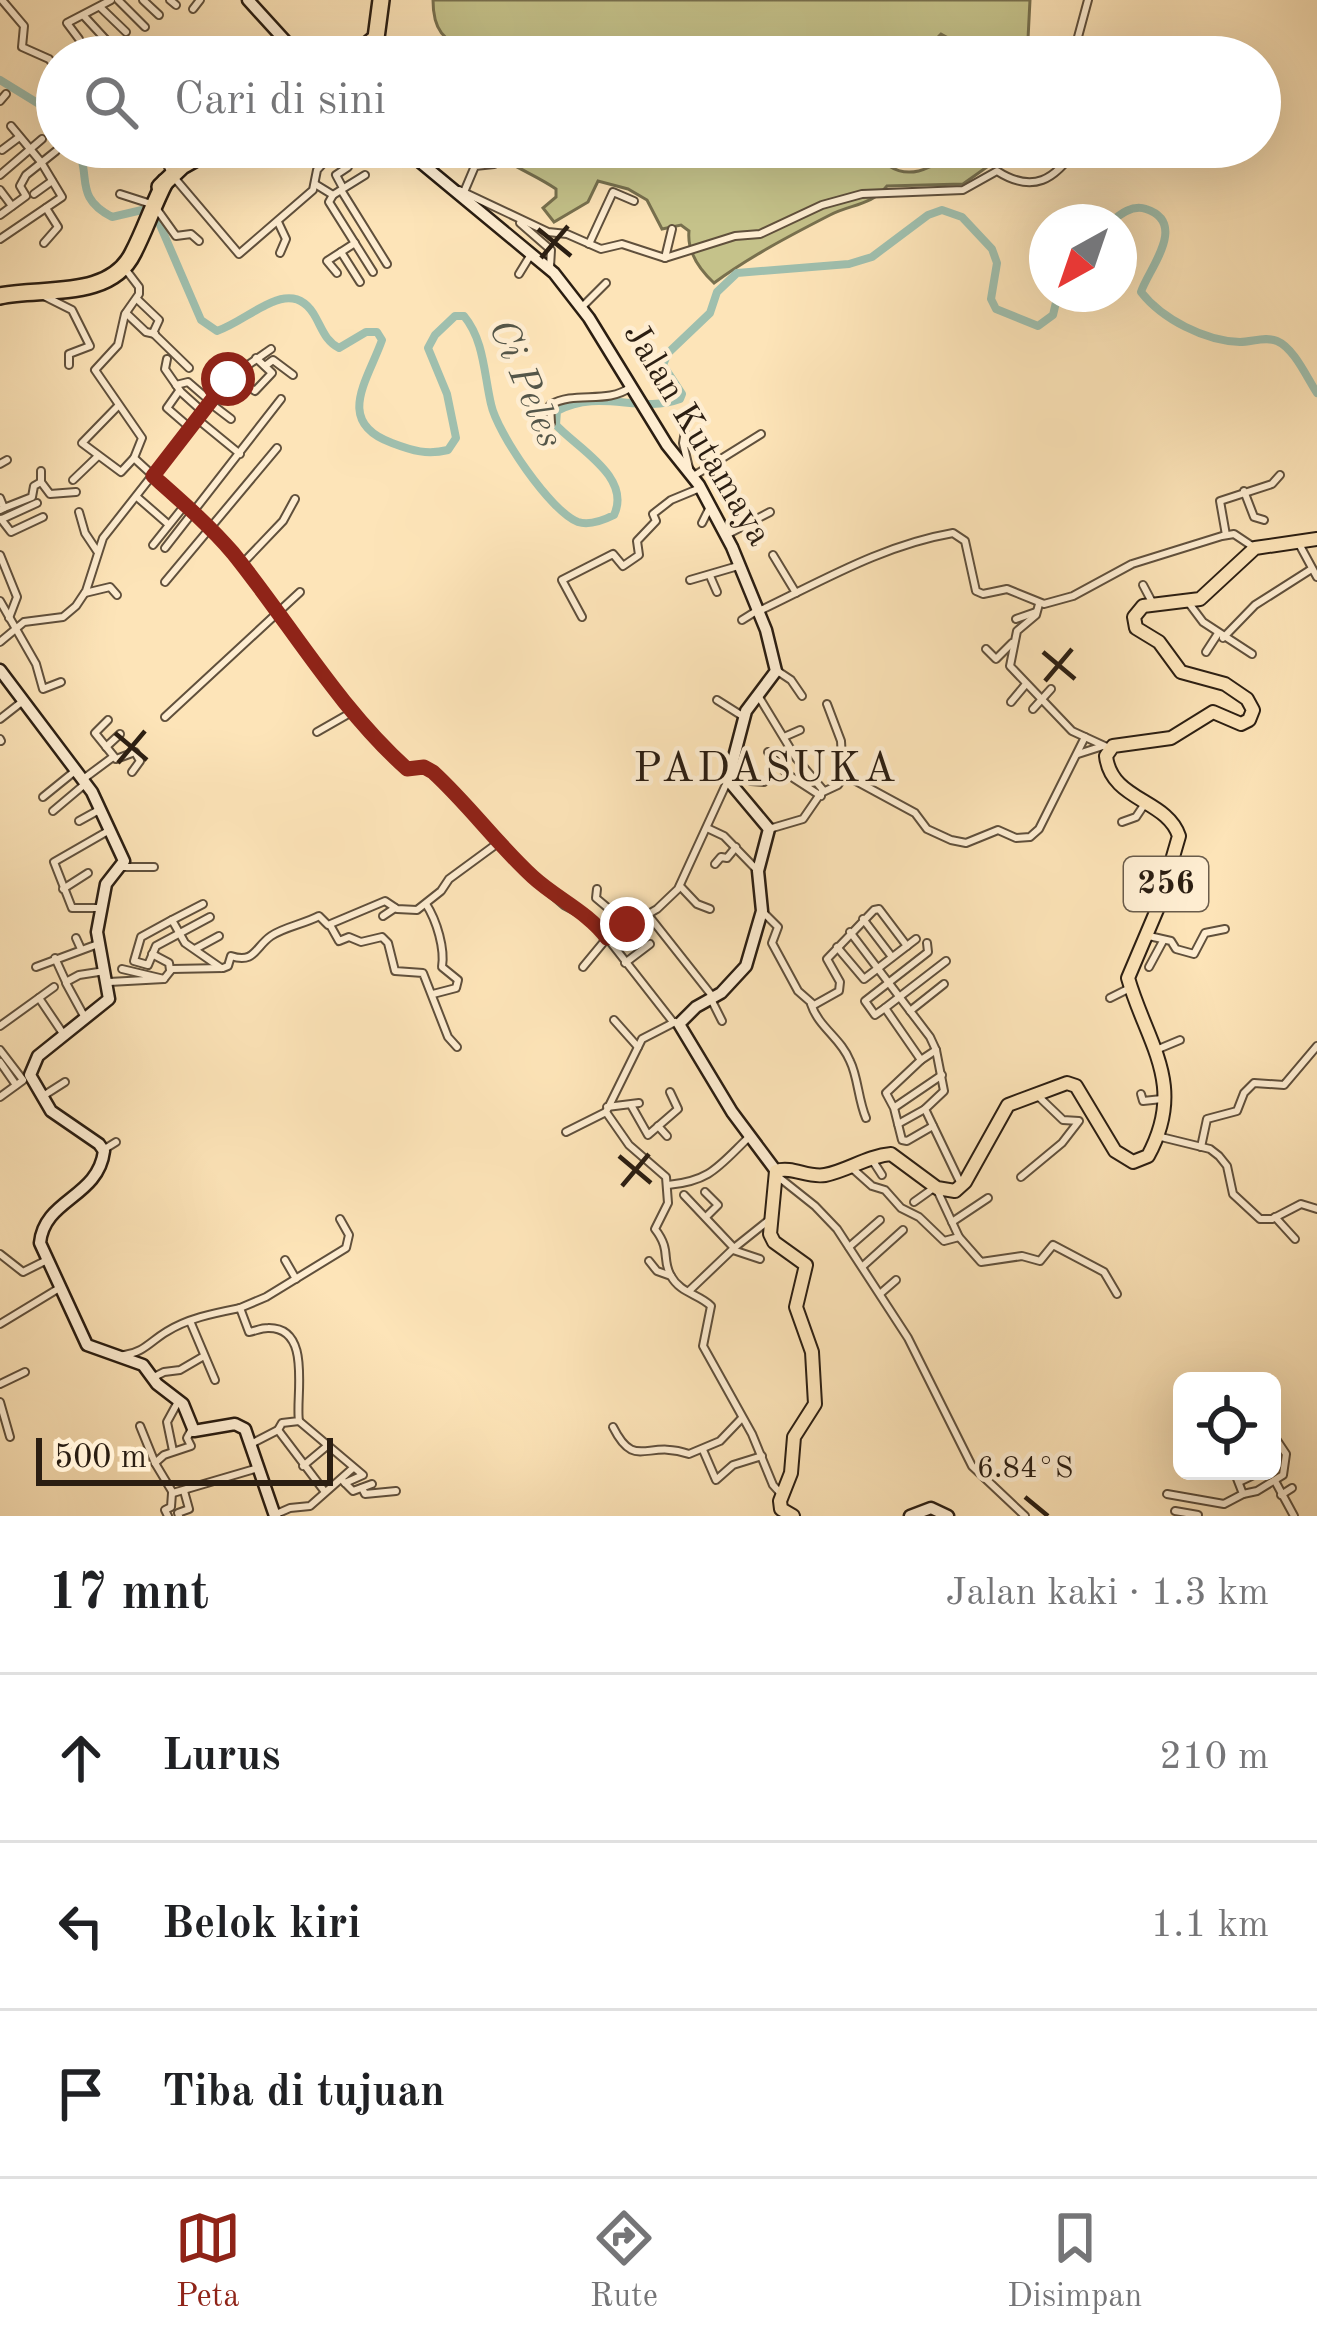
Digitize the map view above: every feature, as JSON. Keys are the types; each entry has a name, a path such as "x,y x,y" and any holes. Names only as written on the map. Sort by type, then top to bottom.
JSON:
{"highway":[{"path":"377,36 381,0"},
{"path":"0,296 97,283 122,265 150,205 168,178 183,168"}],"main road":[{"path":"248,0 281,36"},
{"name":"Jalan Kutamaya","path":"426,168 550,269 581,308 700,488 726,536 759,610 776,670"},
{"path":"1106,747 1172,738 1213,712 1240,724 1252,716 1250,703 1238,692 1221,682 1180,672 1160,642 1136,628 1134,619 1139,609 1188,602 1206,594 1255,548 1317,539"},
{"path":"0,670 102,808 124,861 106,884 100,908 98,944 110,995 106,1005 84,1016 38,1056 23,1080 51,1111 103,1150 95,1179 46,1221 39,1239 84,1342 92,1349 141,1363 179,1400 192,1430 202,1432 236,1420 251,1444 275,1516"},
{"path":"776,670 744,716 729,774 769,829 758,871 762,911 746,965 712,998 676,1022 776,1173 769,1220 774,1242 806,1265 796,1307 811,1347 815,1392 812,1413 794,1437 791,1474 782,1495 781,1509 794,1516"},
{"name":"256","path":"1106,747 1113,777 1144,805 1171,820 1179,836 1159,905 1129,974 1131,987"},
{"path":"776,1173 788,1168 824,1175 871,1157 896,1155 936,1188 950,1192 962,1185 1005,1108 1067,1083 1076,1086 1128,1160 1148,1156 1157,1136 1166,1083 1131,987"},
{"path":"910,1516 931,1508 948,1516"}],"street":[{"path":"2,0 24,26 22,47 36,53"},
{"path":"77,36 67,24 114,0 145,27"},
{"path":"130,12 142,0 159,15"},
{"path":"194,10 200,0"},
{"path":"1079,36 1088,0"},
{"path":"100,7 126,32"},
{"path":"84,16 102,36"},
{"path":"10,126 36,157"},
{"path":"2,150 19,137"},
{"path":"0,175 36,144"},
{"path":"0,215 26,196 21,183 36,167"},
{"path":"0,239 62,197 44,168"},
{"path":"165,168 168,178 238,254 314,190 319,168"},
{"path":"346,168 336,175 339,191 387,264"},
{"path":"464,192 474,168"},
{"path":"512,218 604,248 622,244 665,258 735,236 769,231 822,205 862,194 963,190 997,171 1018,183 1043,180 1062,168"},
{"path":"365,175 329,202 373,272"},
{"path":"34,194 52,182"},
{"path":"315,184 339,191"},
{"path":"444,184 497,205 551,250 550,269"},
{"path":"0,190 12,206"},
{"path":"589,244 613,192 634,201"},
{"path":"120,194 162,213 176,236 191,234 199,241"},
{"path":"44,243 58,227 46,208"},
{"path":"278,222 286,239 280,254"},
{"path":"665,258 672,229"},
{"path":"337,273 327,261 355,243"},
{"path":"340,252 360,282"},
{"path":"519,274 532,253"},
{"path":"117,406 82,441 121,472 134,458 142,438 95,368 118,345 125,313 137,299 139,287 122,265"},
{"path":"581,308 606,283"},
{"path":"40,290 53,303 72,310 90,346 69,354 69,365"},
{"path":"137,299 158,318 155,334"},
{"path":"125,313 155,334 189,368"},
{"path":"0,642 24,622 63,616 85,592 98,551 188,427 233,375 271,349"},
{"path":"233,375 254,391 272,374 256,358"},
{"path":"167,359 164,367 178,388 240,454"},
{"path":"265,366 273,359 293,375"},
{"path":"188,427 167,408 178,388 188,382 231,419"},
{"path":"551,423 550,405 561,399 617,397 631,387"},
{"path":"165,548 281,399"},
{"path":"685,431 690,474 761,434"},
{"path":"165,582 277,448"},
{"path":"73,480 97,457"},
{"path":"134,458 241,565 388,752 407,769 424,767 433,772 558,900 594,921 676,1022 644,1037 607,1110"},
{"path":"41,471 41,482 55,496 76,492"},
{"path":"1226,535 1220,502 1272,484 1280,476"},
{"path":"0,499 2,509 32,497 34,486 41,482"},
{"path":"582,617 562,580 613,554 622,566 639,555 637,541 656,521 652,514 700,488"},
{"path":"1244,491 1255,517 1264,520"},
{"path":"137,497 168,524"},
{"path":"241,565 283,521 296,499"},
{"path":"37,503 0,520 11,532 44,517"},
{"path":"153,545 185,505"},
{"path":"702,523 710,507"},
{"path":"79,512 85,533 98,551"},
{"path":"726,536 770,512"},
{"path":"742,620 829,574 913,541 956,532 965,541 971,582 978,593 1007,589 1038,608"},
{"path":"1016,619 1073,596 1132,564 1226,535 1235,534 1255,548"},
{"path":"1298,542 1317,577"},
{"path":"0,555 17,597 9,618"},
{"path":"773,555 796,593"},
{"path":"1132,564 1154,605"},
{"path":"690,580 740,565"},
{"path":"1205,652 1255,604 1310,570"},
{"path":"710,576 717,592"},
{"path":"85,592 110,587 117,596"},
{"path":"165,717 300,592"},
{"path":"0,602 38,668 43,689 62,682"},
{"path":"1188,602 1195,615 1220,636 1252,655"},
{"path":"1038,608 1018,628 1009,664 1072,731 1106,747"},
{"path":"986,650 996,659 1012,643"},
{"path":"776,670 802,696"},
{"path":"1011,684 1015,672"},
{"path":"1011,702 1026,684"},
{"path":"1033,709 1051,689"},
{"path":"757,694 822,794"},
{"path":"717,700 744,716"},
{"path":"0,719 23,701"},
{"path":"769,829 803,819 843,776 842,741 827,704"},
{"path":"316,732 352,712"},
{"path":"108,720 94,732 118,760 135,752 140,760 132,772"},
{"path":"784,737 800,730"},
{"path":"106,747 120,734"},
{"path":"843,776 914,812 930,831 966,844 998,830 1016,838 1034,835 1085,737"},
{"path":"1076,755 1106,747"},
{"path":"768,752 787,774 822,794"},
{"path":"43,796 113,757"},
{"path":"583,967 607,938 648,914 680,886 729,774 764,782"},
{"path":"53,811 81,778"},
{"path":"1122,822 1136,817 1144,805"},
{"path":"79,821 102,808"},
{"path":"707,828 736,847 758,871"},
{"path":"100,908 72,908 54,862 112,829"},
{"path":"330,925 385,901 412,911 498,843"},
{"path":"715,864 736,847"},
{"path":"120,867 154,867"},
{"path":"63,889 88,873"},
{"path":"680,886 697,904 710,909"},
{"path":"597,889 596,898 627,924"},
{"path":"202,904 142,937 134,961 148,964 156,946 210,917"},
{"path":"426,904 436,922 444,954 442,967 458,980 456,988 433,994"},
{"path":"383,916 395,908"},
{"path":"811,1004 820,1005 840,989 826,961 878,909 907,946"},
{"path":"762,911 778,927 772,943 798,991 854,1065 856,1095 866,1118"},
{"path":"648,914 712,998 722,1021"},
{"path":"66,982 80,975 221,968 228,966 230,956 254,956 271,936 319,916 339,941 349,937 361,942 378,936 385,939 395,971 422,972 457,1047"},
{"path":"863,919 892,957"},
{"path":"172,920 185,943 221,968"},
{"path":"1146,934 1195,954 1206,933 1225,929"},
{"path":"850,932 936,1050 942,1095 898,1124"},
{"path":"195,949 219,936"},
{"path":"76,938 81,949"},
{"path":"837,947 863,979 916,939"},
{"path":"1149,967 1162,941"},
{"path":"927,943 929,951 865,1001 875,1015 946,962"},
{"path":"36,967 98,944"},
{"path":"625,963 650,944"},
{"path":"152,954 169,963 167,974"},
{"path":"55,958 84,1016"},
{"path":"122,969 167,974"},
{"path":"910,1011 944,984"},
{"path":"0,1026 53,987"},
{"path":"1110,998 1131,987"},
{"path":"38,998 64,1035"},
{"path":"885,1008 921,1060"},
{"path":"614,1020 638,1047"},
{"path":"1156,1050 1180,1040"},
{"path":"1201,1148 1206,1120 1236,1112 1253,1083 1284,1085 1317,1046"},
{"path":"0,1050 23,1080"},
{"path":"933,1126 906,1141 899,1136 886,1092 936,1050"},
{"path":"0,1062 4,1076 23,1080"},
{"path":"894,1108 942,1075"},
{"path":"0,1096 23,1080"},
{"path":"40,1098 65,1082"},
{"path":"566,1132 607,1110 635,1104 646,1134 678,1109 670,1092"},
{"path":"1021,1177 1062,1143 1079,1121 1063,1120 1036,1094"},
{"path":"1141,1094 1143,1101 1165,1099"},
{"path":"925,1109 962,1185"},
{"path":"607,1110 629,1145 664,1174 668,1185 668,1205 655,1230 668,1248 672,1278 667,1288"},
{"path":"658,1126 667,1136"},
{"path":"668,1185 686,1185 709,1176 749,1136"},
{"path":"1157,1136 1201,1148 1224,1161 1234,1196 1259,1219 1276,1217 1301,1204 1317,1209"},
{"path":"103,1150 116,1142"},
{"path":"871,1157 882,1175"},
{"path":"850,1163 859,1176 885,1190 893,1202 927,1223 944,1241 959,1237"},
{"path":"776,1173 815,1205 850,1247 936,1390 967,1457 982,1478 1025,1516"},
{"path":"914,1202 936,1188 959,1237 986,1263 1022,1256 1040,1261 1054,1245 1104,1272 1117,1294"},
{"path":"705,1192 718,1204 706,1217"},
{"path":"684,1195 734,1249 760,1259"},
{"path":"951,1222 988,1198"},
{"path":"1276,1217 1295,1239"},
{"path":"112,1354 135,1354 165,1332 240,1308 296,1279 346,1248 349,1235 340,1219"},
{"path":"688,1292 769,1220"},
{"path":"850,1247 880,1220"},
{"path":"863,1266 902,1230"},
{"path":"2,1258 23,1272 48,1259"},
{"path":"285,1259 296,1279"},
{"path":"649,1261 657,1271 711,1304 704,1346 782,1495"},
{"path":"881,1293 896,1280"},
{"path":"0,1324 61,1287"},
{"path":"240,1308 247,1330 274,1329 296,1348 301,1369 299,1420 363,1477 344,1481 308,1507 290,1508 275,1516"},
{"path":"190,1321 215,1380"},
{"path":"152,1378 204,1356"},
{"path":"0,1384 25,1372"},
{"path":"173,1451 166,1424 179,1400"},
{"path":"0,1402 10,1436"},
{"path":"613,1427 623,1448 631,1452 668,1447 687,1454 724,1438 742,1418"},
{"path":"251,1444 282,1423 299,1420"},
{"path":"140,1426 172,1493 167,1516"},
{"path":"192,1430 188,1437 195,1456"},
{"path":"278,1430 326,1492"},
{"path":"154,1463 191,1446"},
{"path":"302,1466 327,1446"},
{"path":"1167,1494 1224,1504 1283,1475 1286,1460 1281,1446"},
{"path":"701,1451 716,1480 732,1466 762,1456"},
{"path":"1281,1462 1286,1460"},
{"path":"344,1481 353,1468"},
{"path":"172,1493 263,1475"},
{"path":"1242,1480 1238,1482 1243,1494"},
{"path":"344,1481 352,1491 372,1484"},
{"path":"1275,1481 1294,1516"},
{"path":"362,1488 365,1494 396,1491"},
{"path":"1281,1495 1292,1488"},
{"path":"179,1516 188,1509 184,1491"},
{"path":"1175,1511 1193,1515 1214,1503"}],"shaded area":[{"path":"433,0 1030,0 1028,36 445,36 435,19"},
{"path":"519,168 893,168 912,172 985,168 963,184 887,186 714,283 695,259 689,231 681,225 662,229 647,200 598,181 588,202 554,222 543,208 556,197 556,189"}],"waterway":[{"name":"Ci Peles","path":"0,80 36,102"},
{"name":"Ci Peles","path":"83,168 88,193 100,209 112,217 142,210 157,218 201,320 217,331 271,303 295,299 306,305 339,348 366,332 377,332 382,340 364,385 360,412 374,434 392,443 433,452 448,450 456,438 447,394 428,348 455,316 464,316 479,346 491,404 503,433 554,503 583,523 614,515 615,488 600,464 556,425 557,411 589,402 650,404 680,399 682,394 663,365 668,353 710,313 717,292 737,273 849,264 872,257 928,215 942,210 962,217 992,249 997,263 991,299 996,309 1038,326 1054,312"},
{"name":"Ci Peles","path":"1137,208 1158,216 1165,236 1141,292 1185,327 1213,338 1277,341 1294,357 1317,393"}],"district":[{"name":"PADASUKA","path":"766,770"}],"route":[{"path":"228,379 153,476 233,554 352,712 388,752 407,769 424,767 433,772 532,877 564,905 592,919 607,938 627,924"}]}
